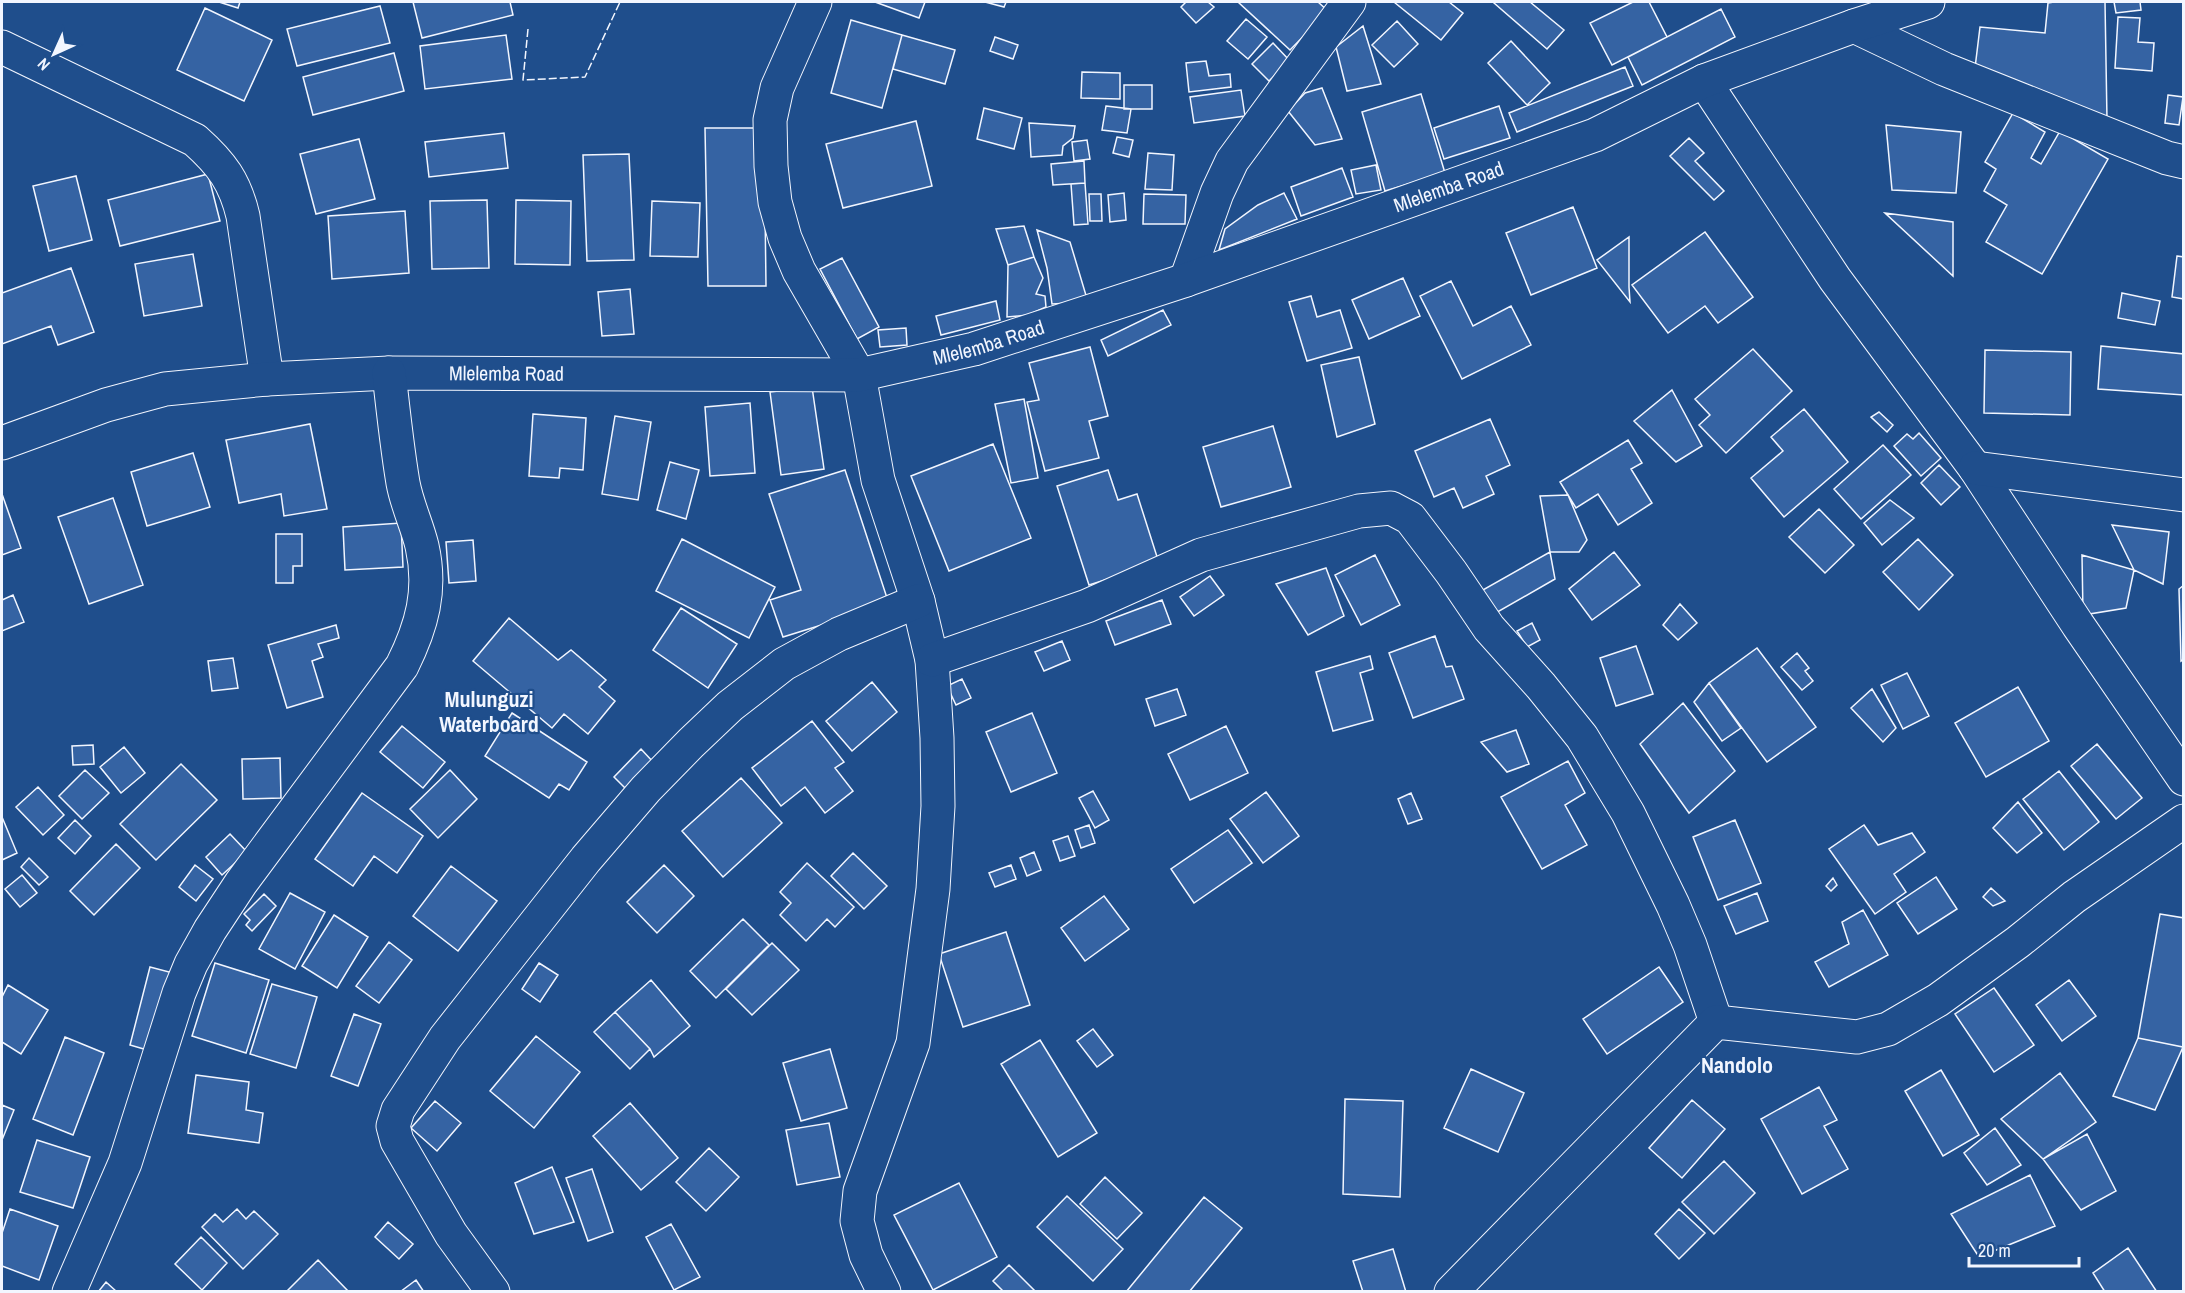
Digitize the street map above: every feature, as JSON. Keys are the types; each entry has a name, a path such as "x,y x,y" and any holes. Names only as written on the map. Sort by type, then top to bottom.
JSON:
{"street":[{"path":"816,2 777,88 770,120 771,166 776,202 785,238 794,260 859,375 878,480 918,601 932,660 938,806 933,889 913,1043 860,1191 857,1221 866,1255 884,1292"},
{"path":"1186,280 1217,193 1232,161 1349,2"},
{"name":"Mlelemba Road","path":"2,443 106,405 165,389 267,379 388,373 859,375 974,349 1186,280 1595,135 1704,81 1854,26 1928,2"},
{"path":"1854,26 1944,69 2168,158 2184,162"},
{"path":"2,47 195,140 219,163 237,193 243,216 267,379"},
{"path":"1704,81 1835,279 1975,468 2078,625 2184,779"},
{"path":"69,1292 125,1163 179,993 191,964 241,883 402,666 413,643 425,606 426,572 422,545 404,486 388,373"},
{"path":"1975,468 2184,495"},
{"path":"932,660 1088,606 1201,555 1359,511 1391,508 1410,518 1451,572 1489,628 1541,686 1582,737 1628,813 1673,905 1690,945 1716,1022"},
{"path":"493,1292 452,1234 397,1141 393,1126 398,1110 445,1038 572,878 646,789 691,743 730,706 784,664 839,634 918,601"},
{"path":"1716,1022 1857,1037 1888,1029 1938,1000 2018,942 2074,897 2184,821"},
{"path":"1451,1292 1716,1022"}],"building":[{"path":"219,2 240,2 238,8"},
{"path":"413,2 510,2 513,15 422,38"},
{"path":"875,2 925,2 919,18"},
{"path":"985,2 1006,2 1004,7"},
{"path":"1186,2 1208,2 1214,7 1196,23 1181,7"},
{"path":"1238,2 1318,2 1328,11 1290,50"},
{"path":"1394,2 1449,2 1463,13 1441,40"},
{"path":"1495,2 1530,2 1564,30 1547,49"},
{"path":"1633,2 1649,2 1667,37 1612,65 1590,23"},
{"path":"2105,2 2107,120 1975,68 1980,27 2045,33 2048,3"},
{"path":"2114,2 2140,2 2141,10 2116,13"},
{"path":"380,6 390,43 297,66 287,29"},
{"path":"205,8 272,40 244,101 177,70"},
{"path":"1721,9 1735,37 1642,85 1628,57"},
{"path":"2118,17 2140,18 2138,42 2154,43 2152,71 2115,68"},
{"path":"1246,19 1267,37 1248,59 1227,41"},
{"path":"851,20 902,35 882,108 831,93"},
{"path":"1397,21 1418,44 1394,67 1372,45"},
{"path":"1363,26 1381,84 1347,91 1336,47"},
{"path":"506,35 512,79 425,89 420,46"},
{"path":"902,35 955,50 945,84 893,69"},
{"path":"995,37 1018,45 1013,59 990,51"},
{"path":"1511,41 1550,83 1527,105 1488,63"},
{"path":"1273,43 1290,61 1269,81 1252,64"},
{"path":"394,53 404,91 313,115 303,77"},
{"path":"1206,61 1209,76 1230,74 1231,87 1189,92 1186,63"},
{"path":"1625,67 1633,86 1517,132 1509,113"},
{"path":"1082,72 1120,73 1120,99 1081,98"},
{"path":"1124,85 1152,85 1152,109 1124,109"},
{"path":"1322,88 1342,139 1315,145 1288,111 1305,93"},
{"path":"1241,90 1245,116 1194,123 1190,97"},
{"path":"1421,94 1445,173 1385,191 1362,112"},
{"path":"2168,95 2183,97 2179,125 2165,123"},
{"path":"1106,106 1131,109 1127,133 1102,130"},
{"path":"1499,106 1510,138 1444,159 1434,128"},
{"path":"984,108 1022,118 1014,149 977,139"},
{"path":"2013,113 2045,132 2031,158 2041,164 2060,131 2108,159 2042,274 1986,242 2007,205 1984,191 1996,169 1985,162"},
{"path":"916,121 932,186 843,208 826,144"},
{"path":"1029,123 1075,126 1073,138 1063,146 1062,155 1031,157"},
{"path":"1886,125 1961,132 1956,193 1892,190"},
{"path":"705,128 764,128 766,286 708,286"},
{"path":"504,133 508,168 429,177 425,142"},
{"path":"1117,137 1133,140 1129,157 1113,153"},
{"path":"1689,138 1704,153 1695,161 1724,191 1714,200 1670,156"},
{"path":"359,139 375,199 316,214 300,154"},
{"path":"1087,140 1090,159 1074,161 1072,142"},
{"path":"1148,153 1174,155 1172,190 1145,189"},
{"path":"629,154 634,260 587,261 583,155"},
{"path":"1084,161 1085,183 1053,185 1051,164"},
{"path":"1376,165 1381,190 1356,194 1351,170"},
{"path":"1342,168 1353,197 1301,216 1291,187"},
{"path":"208,174 220,221 120,246 108,200"},
{"path":"76,176 92,240 49,251 33,186"},
{"path":"1085,183 1088,224 1074,225 1071,184"},
{"path":"1124,193 1126,220 1110,222 1108,195"},
{"path":"1284,193 1297,219 1219,250 1225,229 1258,205"},
{"path":"1089,194 1101,194 1102,221 1090,221"},
{"path":"1144,194 1186,195 1185,224 1143,224"},
{"path":"487,200 489,268 432,269 430,201"},
{"path":"516,200 571,201 570,265 515,264"},
{"path":"652,201 700,203 698,257 650,256"},
{"path":"1573,207 1597,268 1531,295 1506,233"},
{"path":"405,211 409,273 332,279 328,216"},
{"path":"1885,213 1953,222 1953,276"},
{"path":"1024,226 1034,257 1008,265 996,229"},
{"path":"1037,230 1070,242 1088,302 1052,304 1047,268"},
{"path":"1705,232 1753,297 1718,323 1705,306 1668,333 1632,285"},
{"path":"1629,237 1629,287 1630,302 1597,260"},
{"path":"193,254 202,306 144,316 135,264"},
{"path":"2177,256 2184,257 2184,299 2172,297"},
{"path":"1034,257 1043,278 1036,294 1045,296 1046,307 1028,315 1007,317 1008,265"},
{"path":"842,258 879,327 857,339 820,269"},
{"path":"71,268 94,332 58,345 51,326 2,344 2,293"},
{"path":"1403,278 1420,316 1369,339 1352,300"},
{"path":"1451,281 1473,326 1511,306 1531,345 1462,379 1420,296"},
{"path":"630,289 634,334 602,336 598,292"},
{"path":"2122,293 2160,301 2155,325 2118,318"},
{"path":"1311,296 1317,317 1340,310 1352,348 1307,361 1289,302"},
{"path":"996,301 1000,320 941,335 936,316"},
{"path":"1163,310 1171,325 1108,356 1101,340"},
{"path":"906,328 907,345 880,347 878,330"},
{"path":"2101,346 2184,354 2184,395 2098,389"},
{"path":"1090,347 1108,416 1089,421 1099,458 1045,471 1027,402 1039,400 1029,363"},
{"path":"1753,349 1792,391 1726,453 1699,425 1710,415 1695,399"},
{"path":"1985,350 2071,352 2070,415 1984,413"},
{"path":"1359,357 1375,424 1337,437 1321,365"},
{"path":"812,387 824,469 781,475 770,392"},
{"path":"1672,390 1702,446 1676,462 1634,421"},
{"path":"1024,399 1038,478 1011,483 995,404"},
{"path":"750,403 755,473 710,476 705,407"},
{"path":"1804,409 1848,462 1784,517 1751,478 1783,451 1771,437"},
{"path":"1879,412 1893,425 1887,432 1871,417"},
{"path":"533,414 586,418 583,470 560,468 559,478 529,476"},
{"path":"615,416 651,422 638,500 602,494"},
{"path":"1490,419 1510,465 1486,476 1494,494 1463,508 1454,488 1434,497 1415,451"},
{"path":"310,424 327,509 284,516 281,494 239,503 226,440"},
{"path":"1273,426 1291,487 1221,507 1203,447"},
{"path":"1919,433 1941,458 1921,476 1894,446 1907,434 1913,439"},
{"path":"1628,440 1642,463 1631,469 1652,503 1618,525 1598,494 1576,508 1560,482"},
{"path":"993,444 1031,538 949,571 911,476"},
{"path":"1883,445 1911,475 1861,519 1834,489"},
{"path":"193,453 210,507 147,526 131,472"},
{"path":"670,462 699,470 686,519 657,510"},
{"path":"1939,465 1960,487 1941,505 1921,483"},
{"path":"845,470 889,604 783,637 770,600 801,590 769,494"},
{"path":"1108,470 1118,500 1137,494 1159,563 1089,585 1057,486"},
{"path":"2,494 21,548 2,555"},
{"path":"1568,495 1587,540 1579,552 1550,552 1540,496"},
{"path":"113,498 143,585 89,604 58,517"},
{"path":"1890,500 1914,518 1882,545 1864,523"},
{"path":"1819,509 1854,545 1825,573 1789,537"},
{"path":"401,523 403,567 345,570 343,527"},
{"path":"2112,525 2169,532 2163,584 2134,570"},
{"path":"276,534 302,534 302,566 293,566 293,583 276,583"},
{"path":"682,539 775,587 749,638 656,591"},
{"path":"1918,539 1953,575 1919,610 1883,572"},
{"path":"473,540 476,581 449,583 446,542"},
{"path":"1550,552 1555,579 1494,614 1481,591"},
{"path":"1614,552 1640,585 1592,620 1569,589"},
{"path":"1375,555 1400,605 1361,625 1335,575"},
{"path":"2082,555 2134,570 2126,608 2083,615"},
{"path":"1326,568 1344,616 1308,635 1276,584"},
{"path":"1210,576 1224,595 1194,616 1180,597"},
{"path":"2184,585 2184,659 2181,661 2179,589"},
{"path":"13,595 24,622 2,631 2,600"},
{"path":"1162,600 1171,624 1115,645 1106,621"},
{"path":"1680,604 1697,623 1678,640 1663,625"},
{"path":"681,608 737,644 708,688 653,650"},
{"path":"509,618 558,660 571,650 606,680 599,687 615,701 588,734 564,714 552,728 473,661"},
{"path":"1532,623 1540,640 1527,647 1517,631"},
{"path":"336,625 339,638 318,644 323,657 312,661 323,697 287,708 268,645"},
{"path":"1435,636 1446,667 1452,666 1464,699 1413,718 1389,653"},
{"path":"1062,641 1070,660 1044,671 1035,652"},
{"path":"1636,646 1653,694 1616,706 1600,658"},
{"path":"1757,648 1816,727 1767,762 1709,683"},
{"path":"1797,653 1809,668 1805,671 1813,681 1802,690 1781,667"},
{"path":"1370,656 1373,669 1360,673 1373,720 1333,731 1316,672"},
{"path":"233,658 238,688 212,691 208,661"},
{"path":"1907,673 1929,716 1903,729 1881,685"},
{"path":"962,679 971,698 956,705 947,686"},
{"path":"872,682 897,712 852,751 826,721"},
{"path":"1709,683 1741,728 1722,741 1694,702"},
{"path":"2018,687 2049,741 1986,777 1955,723"},
{"path":"1177,689 1186,715 1155,726 1146,699"},
{"path":"1872,689 1896,728 1883,742 1851,708"},
{"path":"1683,703 1735,771 1689,813 1640,744"},
{"path":"512,713 587,762 569,790 559,784 549,798 485,756"},
{"path":"1032,713 1057,773 1011,792 986,732"},
{"path":"812,721 844,762 835,768 853,791 825,813 805,787 781,806 752,768"},
{"path":"402,726 445,762 423,788 380,752"},
{"path":"1226,726 1248,773 1190,800 1168,754"},
{"path":"1516,730 1529,764 1507,772 1481,742"},
{"path":"2097,744 2142,798 2116,819 2071,766"},
{"path":"93,745 94,764 73,765 72,746"},
{"path":"124,747 145,773 121,793 100,767"},
{"path":"641,749 655,764 628,791 614,777"},
{"path":"280,758 281,798 243,799 242,759"},
{"path":"1568,761 1585,793 1565,805 1587,845 1542,869 1501,797"},
{"path":"181,764 217,800 156,860 120,824"},
{"path":"85,770 109,793 82,819 59,796"},
{"path":"450,770 477,799 438,838 410,809"},
{"path":"2059,771 2099,822 2064,850 2023,799"},
{"path":"741,778 782,823 723,877 682,831"},
{"path":"38,787 64,815 43,835 16,807"},
{"path":"1093,791 1109,820 1095,828 1079,798"},
{"path":"1266,792 1299,836 1263,863 1230,819"},
{"path":"362,793 423,836 397,873 374,856 353,886 315,859"},
{"path":"1411,793 1422,819 1408,824 1398,799"},
{"path":"2018,802 2042,833 2017,853 1993,828"},
{"path":"2,817 17,853 2,860"},
{"path":"75,820 91,836 75,854 58,838"},
{"path":"1735,820 1761,883 1718,900 1693,837"},
{"path":"1089,825 1095,843 1081,848 1075,830"},
{"path":"1864,825 1878,845 1912,833 1925,852 1894,874 1906,892 1875,914 1829,849"},
{"path":"1228,830 1252,863 1194,903 1171,869"},
{"path":"230,834 247,852 222,875 206,857"},
{"path":"1068,836 1075,856 1060,861 1053,841"},
{"path":"116,844 140,868 94,915 70,891"},
{"path":"1034,852 1041,870 1027,876 1020,858"},
{"path":"853,853 887,886 864,909 831,876"},
{"path":"29,858 48,877 39,885 21,867"},
{"path":"807,863 854,907 835,927 827,919 806,941 780,915 791,903 780,892"},
{"path":"195,865 213,879 196,901 179,887"},
{"path":"664,865 694,896 657,933 627,902"},
{"path":"1011,865 1016,879 995,887 989,873"},
{"path":"451,866 497,901 458,951 413,916"},
{"path":"22,875 37,893 20,907 5,889"},
{"path":"1936,877 1957,909 1918,934 1897,903"},
{"path":"1833,878 1837,885 1831,891 1826,886"},
{"path":"1991,888 2005,901 1993,906 1983,897"},
{"path":"290,893 325,912 295,969 259,949"},
{"path":"1757,893 1768,921 1736,934 1724,906"},
{"path":"264,894 276,906 252,931 246,925 250,920 244,914"},
{"path":"1104,896 1129,929 1085,961 1061,928"},
{"path":"1863,910 1888,955 1829,987 1815,962 1849,944 1842,922"},
{"path":"2160,914 2184,918 2183,1047 2138,1038"},
{"path":"334,915 368,937 337,988 302,966"},
{"path":"743,919 769,945 716,998 690,971"},
{"path":"1006,932 1030,1005 963,1027 939,954"},
{"path":"389,942 412,960 379,1003 356,986"},
{"path":"772,943 799,970 752,1015 726,989"},
{"path":"215,963 269,980 246,1053 192,1036"},
{"path":"539,963 558,975 540,1002 522,989"},
{"path":"150,967 173,973 154,1052 130,1045"},
{"path":"1659,967 1683,1002 1607,1054 1583,1019"},
{"path":"651,980 690,1026 654,1057 650,1049 615,1012"},
{"path":"2069,980 2096,1016 2062,1041 2036,1005"},
{"path":"272,984 317,997 296,1068 250,1054"},
{"path":"8,985 48,1010 21,1054 2,1042 2,997"},
{"path":"1994,988 2034,1045 1994,1072 1955,1014"},
{"path":"615,1012 650,1049 630,1069 594,1032"},
{"path":"354,1014 381,1024 358,1086 331,1076"},
{"path":"1093,1029 1113,1055 1097,1067 1077,1041"},
{"path":"536,1036 580,1072 534,1128 490,1091"},
{"path":"65,1037 104,1053 73,1135 33,1119"},
{"path":"2138,1038 2183,1047 2155,1110 2113,1096"},
{"path":"1040,1040 1097,1133 1058,1157 1001,1064"},
{"path":"830,1049 847,1108 801,1121 783,1063"},
{"path":"1471,1069 1524,1093 1498,1152 1444,1128"},
{"path":"1941,1070 1979,1135 1943,1156 1905,1091"},
{"path":"2060,1073 2096,1122 2043,1159 2001,1119"},
{"path":"196,1075 249,1082 246,1110 263,1113 259,1143 188,1133"},
{"path":"1819,1087 1837,1120 1824,1126 1848,1169 1802,1194 1761,1119"},
{"path":"1345,1099 1403,1101 1400,1197 1343,1194"},
{"path":"1692,1100 1725,1129 1682,1178 1649,1148"},
{"path":"435,1101 461,1123 437,1151 411,1128"},
{"path":"630,1103 678,1158 641,1190 593,1136"},
{"path":"2,1105 14,1110 2,1140"},
{"path":"829,1123 840,1177 797,1185 786,1130"},
{"path":"1995,1128 2021,1165 1987,1185 1964,1153"},
{"path":"2087,1134 2116,1191 2081,1210 2043,1159"},
{"path":"37,1140 90,1157 73,1208 20,1192"},
{"path":"709,1148 739,1177 706,1211 676,1182"},
{"path":"1724,1161 1755,1193 1714,1234 1682,1202"},
{"path":"552,1167 574,1222 534,1234 515,1183"},
{"path":"592,1169 613,1232 588,1241 566,1178"},
{"path":"2030,1175 2055,1226 1979,1257 1951,1214"},
{"path":"1105,1177 1142,1213 1117,1239 1080,1204"},
{"path":"959,1183 997,1257 933,1290 894,1215"},
{"path":"1067,1196 1123,1249 1093,1281 1037,1227"},
{"path":"1204,1197 1242,1228 1189,1292 1126,1292"},
{"path":"10,1209 58,1226 39,1280 2,1266 2,1233"},
{"path":"237,1209 246,1219 254,1211 278,1234 243,1269 202,1227 215,1214 223,1222"},
{"path":"1679,1209 1705,1233 1679,1259 1655,1234"},
{"path":"388,1222 413,1244 399,1259 375,1237"},
{"path":"671,1224 700,1277 674,1290 646,1237"},
{"path":"201,1237 227,1263 202,1290 175,1264"},
{"path":"2128,1248 2157,1292 2105,1292 2093,1273"},
{"path":"1393,1249 1406,1292 1363,1292 1353,1261"},
{"path":"318,1260 349,1292 286,1292"},
{"path":"1009,1265 1036,1292 1004,1292 993,1281"},
{"path":"416,1280 424,1292 400,1292"},
{"path":"106,1282 117,1292 98,1292"}],"fence":[{"path":"528,29 523,80 585,77 620,2"}],"district":[{"name":"Mulunguzi Waterboard","path":"489,712"},
{"name":"Nandolo","path":"1737,1065"}]}
